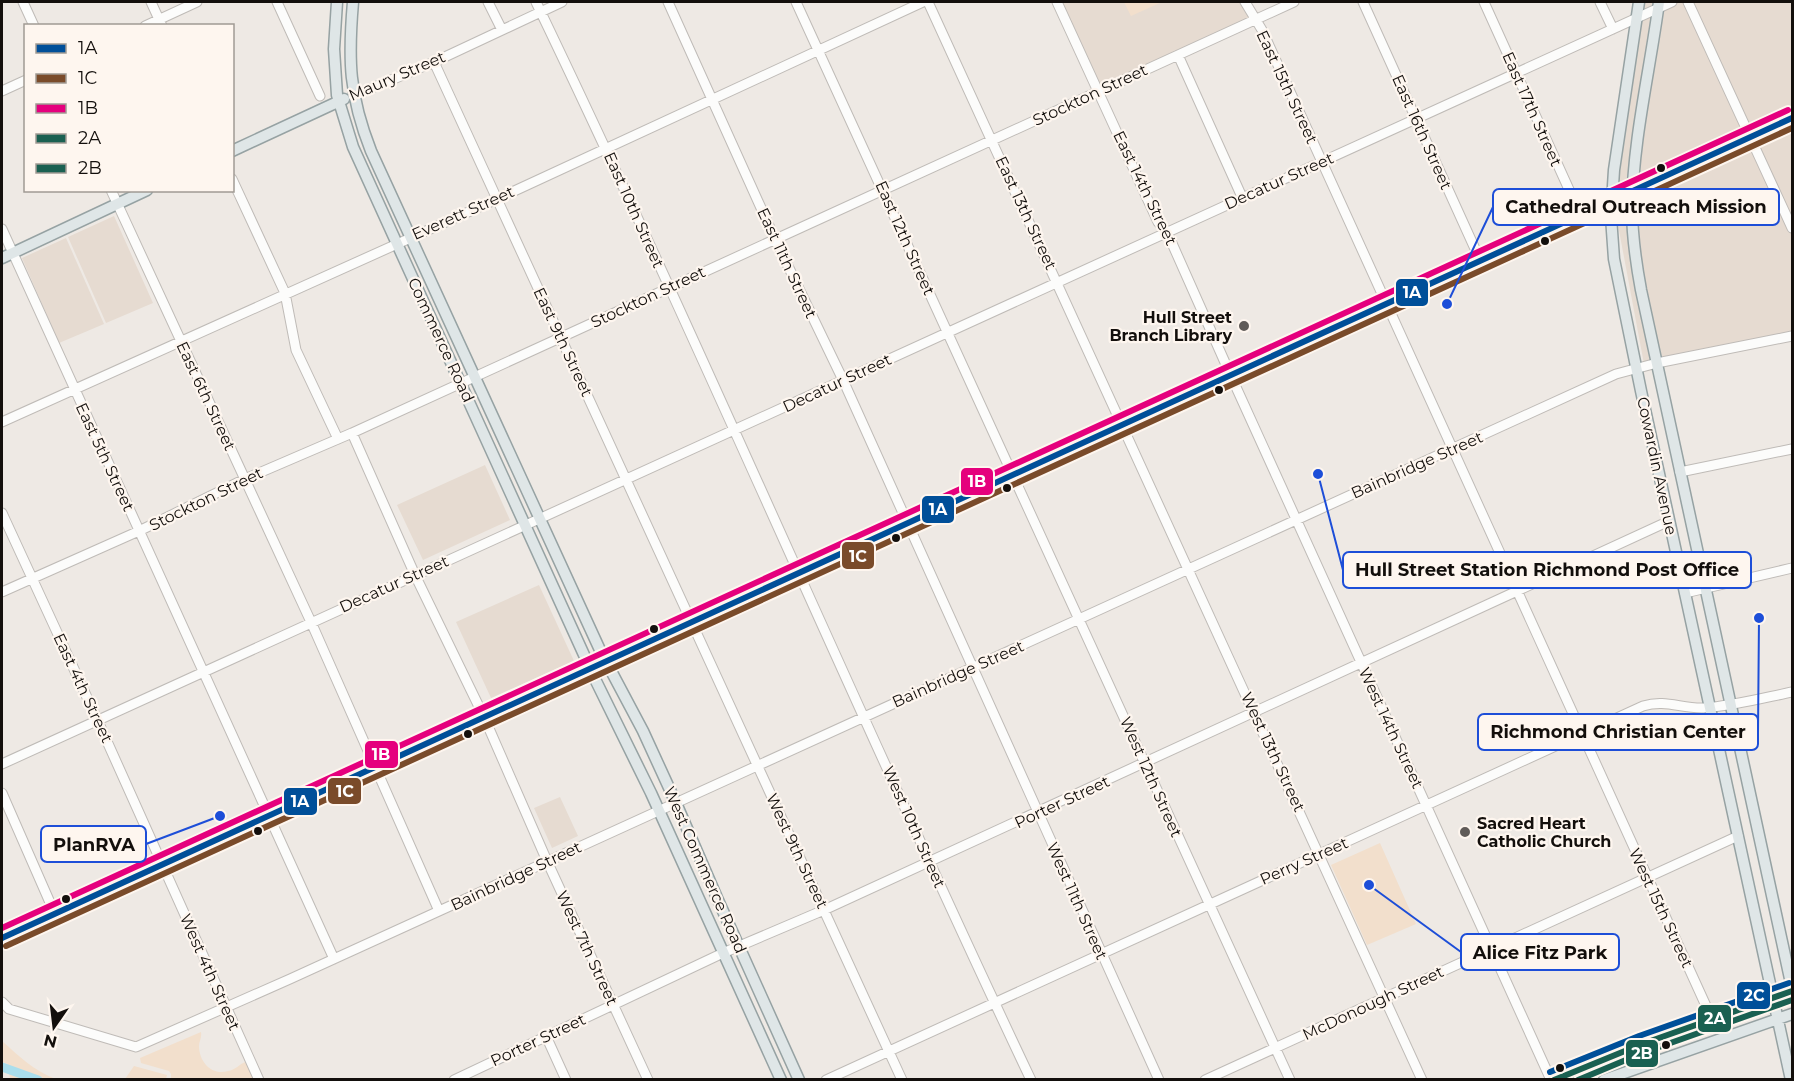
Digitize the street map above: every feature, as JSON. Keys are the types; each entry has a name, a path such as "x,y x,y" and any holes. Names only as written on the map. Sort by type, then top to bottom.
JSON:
{"main road":[{"name":"Commerce Road","path":"337,2 334,62 338,102 353,147 591,669"},
{"name":"Commerce Road","path":"352,2 350,45 353,96 371,151 606,662"},
{"name":"Cowardin Avenue","path":"1639,2 1616,149 1611,202 1612,243 1616,273 1791,1080"},
{"name":"Cowardin Avenue","path":"1659,5 1636,152 1632,193 1634,253 1792,989"},
{"name":"Maury Street","path":"234,150 353,96"},
{"path":"2,938 1386,306 1792,118"},
{"path":"2,258 143,192"},
{"name":"West Commerce Road","path":"606,662 643,731 799,1080"},
{"name":"West Commerce Road","path":"591,669 659,811 781,1080"},
{"path":"1552,1080 1792,989"},
{"path":"1604,1080 1792,1014"}],"street":[{"path":"23,2 33,24"},
{"path":"151,2 161,22 197,2"},
{"path":"277,2 320,96"},
{"path":"488,2 502,30"},
{"name":"East 10th Street","path":"536,2 606,147 798,574"},
{"name":"Maury Street","path":"353,96 434,62 562,2"},
{"name":"East 11th Street","path":"668,2 908,524"},
{"name":"East 12th Street","path":"796,2 1013,475"},
{"name":"Everett Street","path":"2,422 497,199 923,2"},
{"name":"East 13th Street","path":"928,2 1123,425"},
{"name":"East 14th Street","path":"1057,2 1158,222 1167,232 1231,376"},
{"name":"East 15th Street","path":"1245,2 1321,161 1386,306"},
{"name":"Stockton Street","path":"2,592 139,531 245,479 352,433 1294,2"},
{"name":"East 16th Street","path":"1364,2 1481,262"},
{"name":"East 17th Street","path":"1484,2 1581,216"},
{"path":"1600,2 1613,29"},
{"name":"Decatur Street","path":"2,764 1613,29 1659,5 1672,2"},
{"path":"1688,2 1792,228"},
{"path":"1178,55 1242,197"},
{"name":"East 9th Street","path":"434,62 692,622"},
{"path":"2,91 24,81"},
{"path":"234,183 285,294 296,350 338,439"},
{"name":"East 6th Street","path":"112,192 311,622 439,911"},
{"name":"East 5th Street","path":"2,229 334,959"},
{"name":"West 15th Street","path":"1386,306 1712,1019"},
{"name":"Bainbridge Street","path":"2,1002 9,1009 136,1047 334,959 1616,374 1657,363 1792,336"},
{"name":"West 14th Street","path":"1231,376 1552,1080"},
{"name":"West 13th Street","path":"1123,425 1422,1080"},
{"name":"West 7th Street","path":"352,433 415,575 484,717 547,861 648,1080"},
{"path":"1680,472 1792,449"},
{"name":"West 12th Street","path":"1013,475 1290,1080"},
{"name":"East 4th Street","path":"2,513 162,864"},
{"name":"Porter Street","path":"454,1080 723,953 1038,813 1669,521"},
{"name":"West 11th Street","path":"908,524 1160,1080"},
{"path":"1685,593 1792,568"},
{"name":"West 10th Street","path":"798,574 1031,1080"},
{"name":"West 9th Street","path":"692,622 902,1080"},
{"name":"Perry Street","path":"826,1080 1653,703 1710,708 1792,692"},
{"path":"2,793 55,914"},
{"name":"McDonough Street","path":"1205,1080 1738,836"},
{"name":"West 4th Street","path":"162,864 259,1080"},
{"path":"546,1036 566,1080"}],"shaded area":[{"path":"1057,2 1245,2 1255,20 1098,91"},
{"path":"1124,2 1162,2 1131,16"},
{"path":"1642,2 1792,2 1792,335 1644,364 1612,193"},
{"path":"114,216 153,303 106,323 68,237"},
{"path":"66,238 104,324 59,343 22,258"},
{"path":"485,465 510,520 423,560 397,505"},
{"path":"539,585 574,661 491,698 456,622"},
{"path":"560,797 578,836 552,848 534,808"},
{"path":"1380,843 1416,924 1367,945 1331,865"},
{"path":"201,1032 200,1052 207,1066 212,1070 222,1072 245,1062 255,1079 171,1079 169,1071 141,1063 140,1058"},
{"path":"2,1041 21,1058 56,1079 10,1079 8,1064 2,1062"},
{"path":"134,1066 167,1075 166,1079 125,1079"}],"waterway":[{"path":"2,1067 38,1080"}],"transit line":[{"name":"1B","path":"2,928 1788,110"},
{"name":"1A","path":"2,938 1792,118"},
{"name":"1C","path":"6,946 1792,128"},
{"name":"2C","path":"1550,1072 1639,1036 1789,983"},
{"name":"2A","path":"1554,1080 1642,1044 1792,991"},
{"name":"2B","path":"1578,1080 1645,1052 1792,1000"}],"place":[{"name":"Cathedral Outreach Mission","path":"1447,304"},
{"name":"Hull Street Branch Library","path":"1244,326"},
{"name":"Hull Street Station Richmond Post Office","path":"1318,474"},
{"name":"Richmond Christian Center","path":"1759,618"},
{"name":"PlanRVA","path":"220,816"},
{"name":"Sacred Heart Catholic Church","path":"1465,832"},
{"name":"Alice Fitz Park","path":"1369,885"}]}
